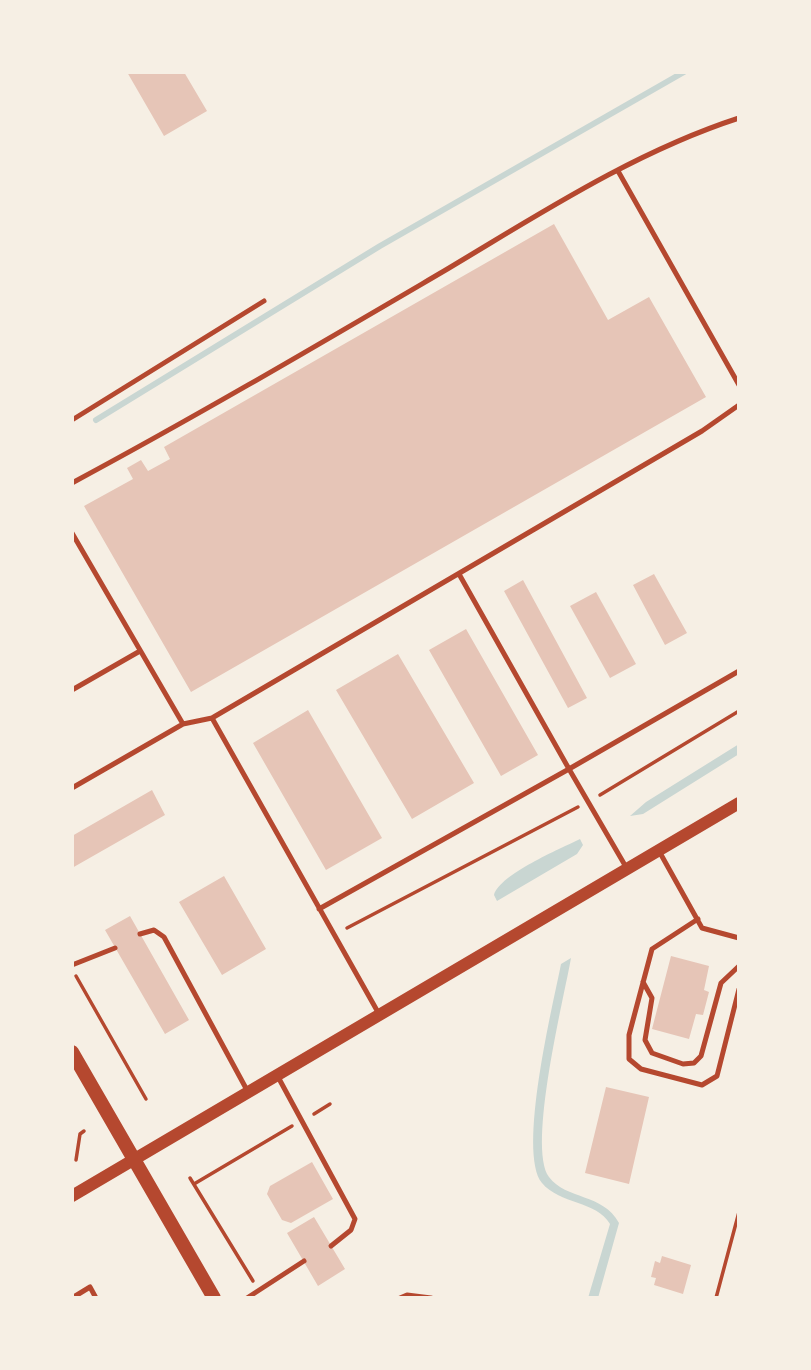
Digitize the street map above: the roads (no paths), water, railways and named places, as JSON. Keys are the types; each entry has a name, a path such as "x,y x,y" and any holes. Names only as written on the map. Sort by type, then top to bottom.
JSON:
{"main road":[{"path":"72,1052 214,1298"}],"street":[{"path":"72,1196 626,867 739,803"}],"lane":[{"path":"72,484 618,171 712,127 739,118"},
{"path":"618,171 739,385"},
{"path":"72,420 264,301"},
{"path":"72,788 183,724 212,718 702,431 739,405"},
{"path":"72,533 183,724"},
{"path":"459,574 626,867"},
{"path":"72,691 140,651"},
{"path":"319,909 739,671"},
{"path":"212,718 379,1014"},
{"path":"659,849 702,928 739,938"},
{"path":"698,919 652,950 629,1035 629,1059 641,1069 702,1085 717,1076 739,989"},
{"path":"140,934 154,930 164,937 248,1092"},
{"path":"72,966 115,948"},
{"path":"643,982 652,998 645,1040 652,1054 683,1064 694,1063 701,1056 721,983 739,966"},
{"path":"277,1075 355,1219 351,1230 331,1246"},
{"path":"247,1298 304,1261"},
{"path":"72,1298 90,1287 96,1298"},
{"path":"400,1298 407,1295 430,1298"}],"waterway":[{"path":"96,420 380,246 684,72"}]}
